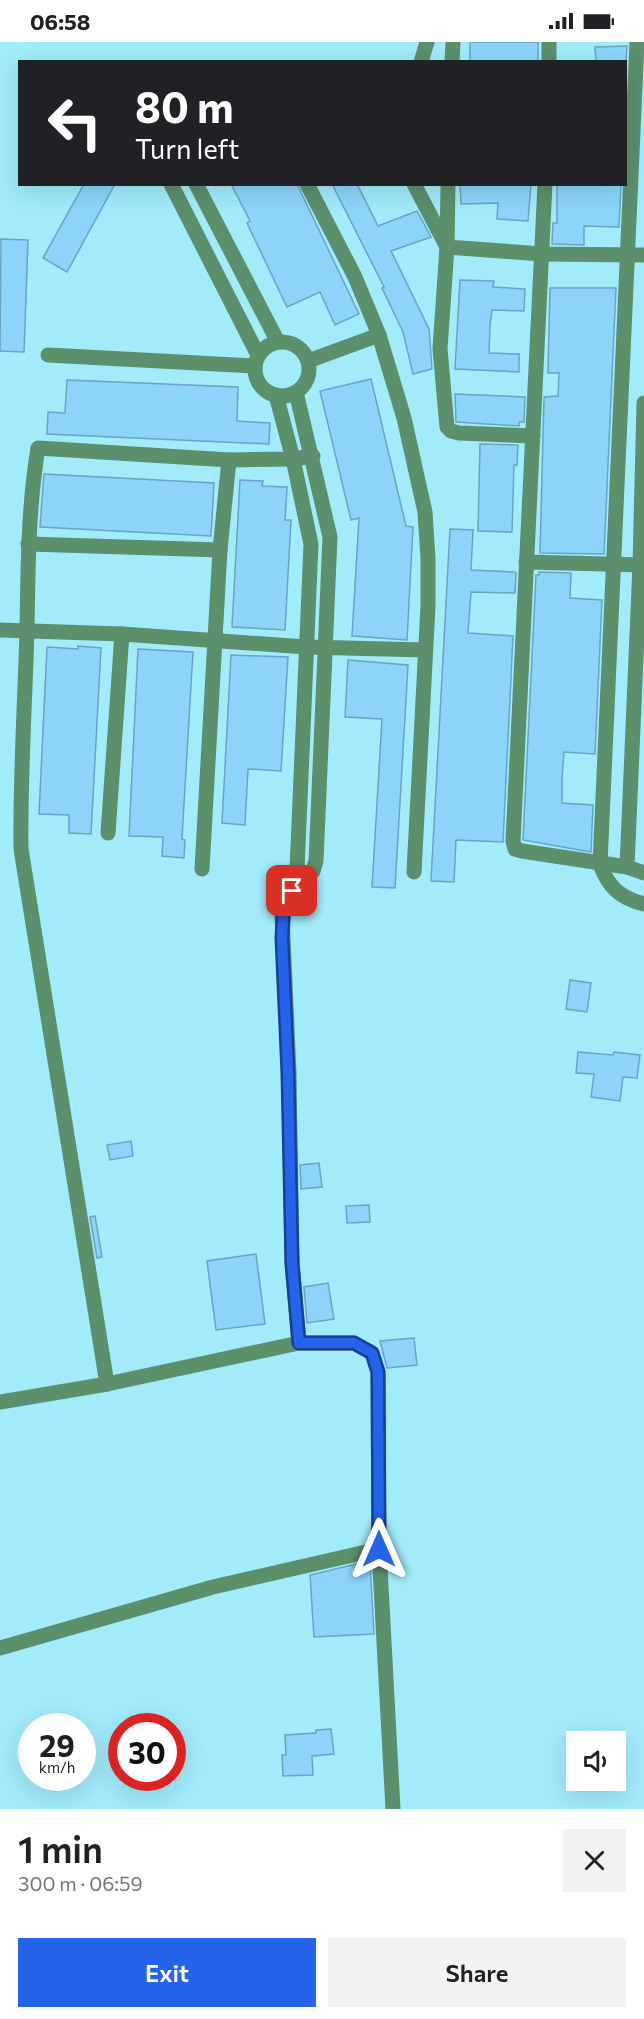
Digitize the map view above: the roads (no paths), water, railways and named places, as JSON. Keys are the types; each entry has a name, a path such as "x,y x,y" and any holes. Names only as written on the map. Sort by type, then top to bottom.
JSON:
{"street":[{"path":"422,60 427,42"},
{"path":"452,60 453,42"},
{"path":"549,42 549,60"},
{"path":"637,42 600,864 606,879 615,891 631,901 644,904"},
{"path":"172,186 256,360 255,376 259,384 266,391 286,396 296,392 307,378 308,362 302,350 291,343 279,342 266,346 256,360"},
{"path":"197,186 279,342"},
{"path":"308,186 356,277 379,335 404,418 425,512 429,559 414,872"},
{"path":"415,186 447,247"},
{"path":"448,186 447,247 440,350 447,427 459,433 532,436"},
{"path":"545,186 513,841 515,849 522,851 627,867 644,873"},
{"path":"447,247 542,254 644,255"},
{"path":"308,362 379,335"},
{"path":"48,355 256,360"},
{"path":"296,392 313,456 330,537 318,844 313,871 284,902 282,916 292,1263 299,1343"},
{"path":"276,395 293,459 311,544 297,870 302,881"},
{"path":"627,867 642,565 644,403"},
{"path":"107,1384 21,849 20,798 28,544 33,476 38,448 229,460 293,459 313,456"},
{"path":"202,869 214,640 229,460"},
{"path":"28,544 220,550"},
{"path":"526,562 642,565"},
{"path":"0,630 425,650"},
{"path":"108,833 122,634"},
{"path":"0,1402 107,1384 299,1343 354,1343 372,1353 378,1372 379,1549 393,1809"},
{"path":"0,1648 213,1587 379,1549"}]}
